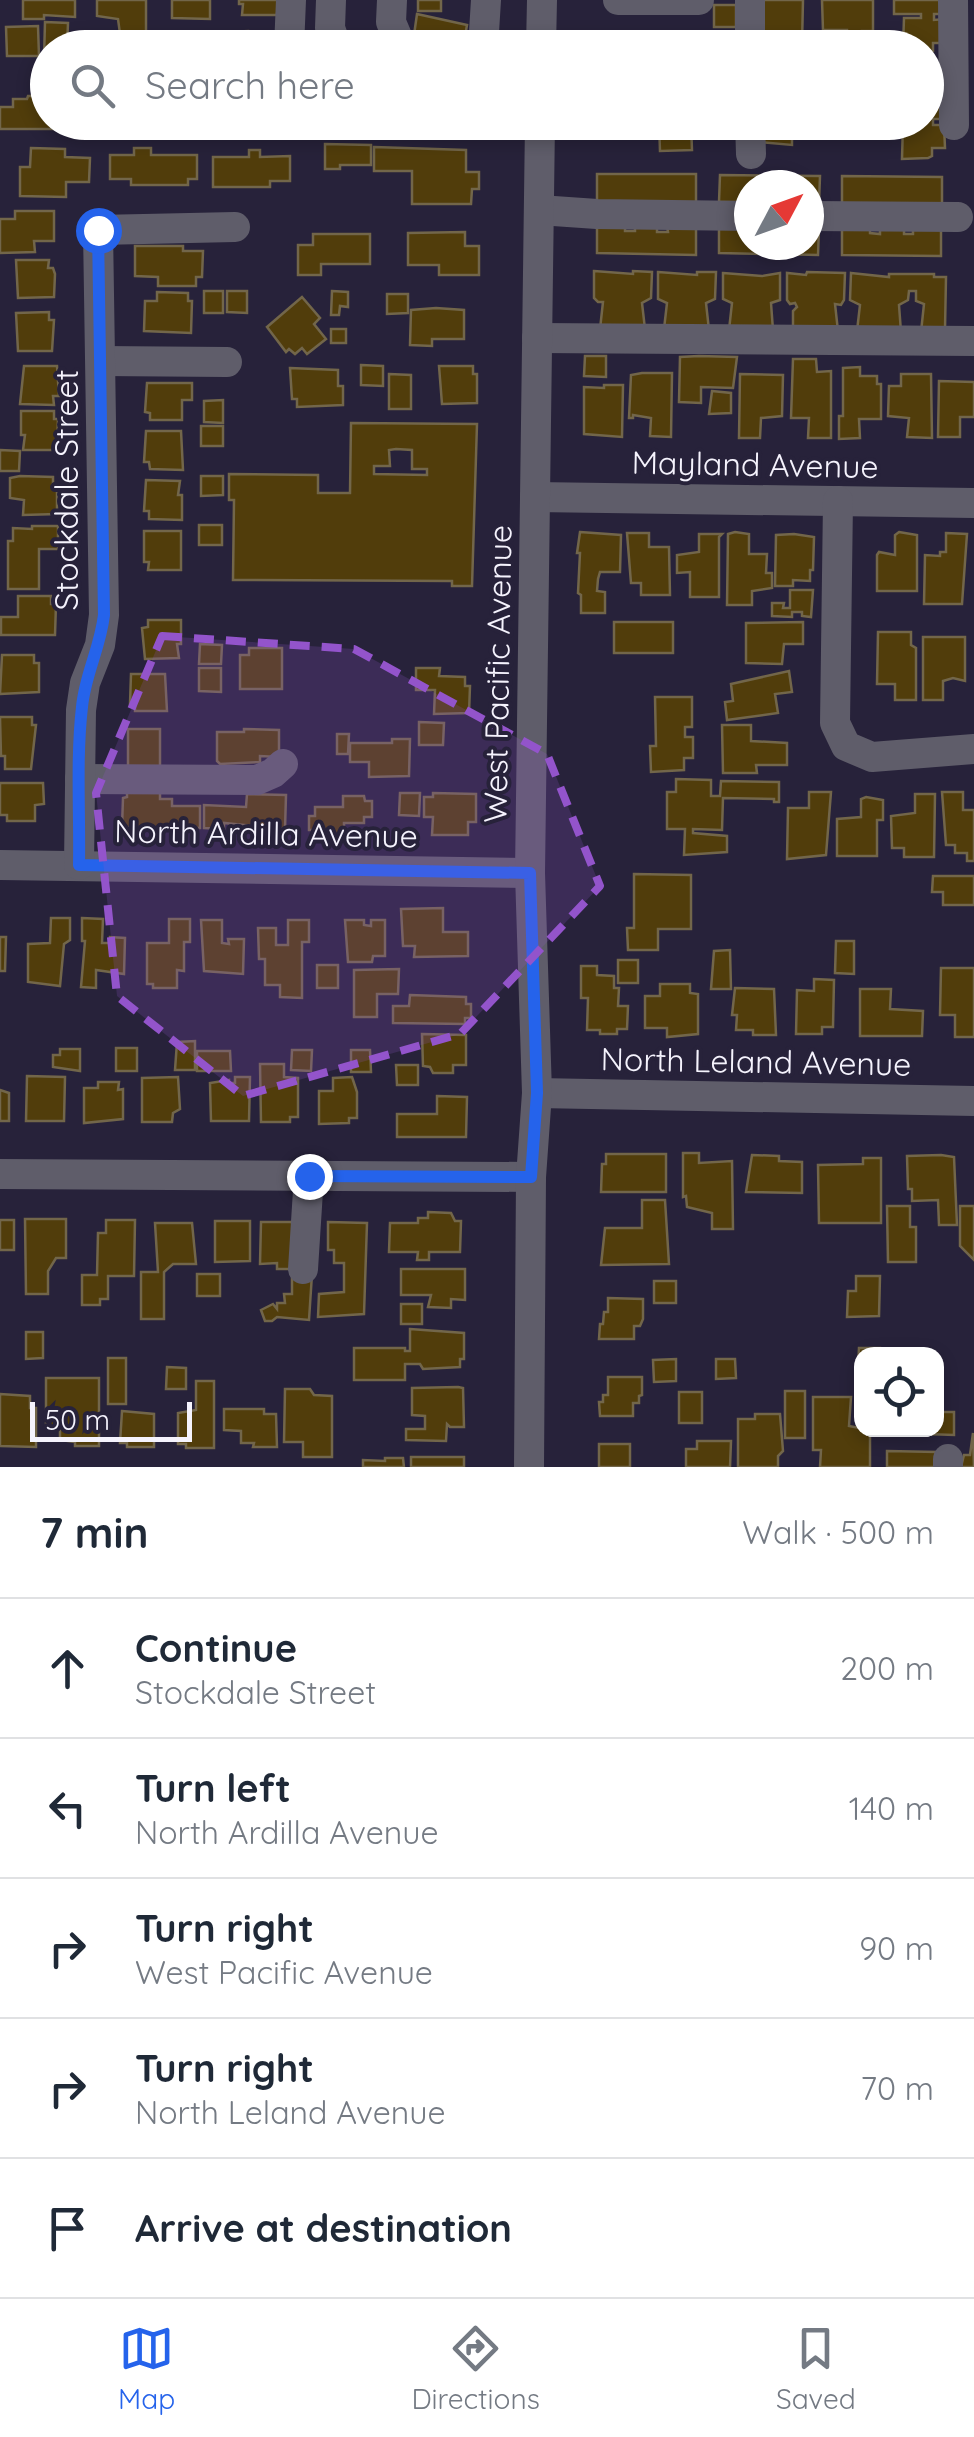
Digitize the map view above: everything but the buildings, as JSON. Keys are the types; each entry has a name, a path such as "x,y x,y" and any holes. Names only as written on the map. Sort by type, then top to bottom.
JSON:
{"street":[{"path":"290,30 291,0"},
{"path":"330,0 331,30"},
{"path":"392,0 395,30"},
{"path":"484,30 486,0"},
{"path":"541,30 542,0"},
{"path":"618,0 698,0"},
{"path":"750,0 750,30"},
{"path":"953,0 954,125"},
{"name":"West Pacific Avenue","path":"529,1467 531,1177 537,1093 530,873 540,140"},
{"path":"750,140 750,154"},
{"path":"539,210 734,216"},
{"path":"824,216 958,218"},
{"name":"Stockdale Street","path":"79,865 85,683 100,646 104,615 98,230 235,227"},
{"path":"537,338 974,340"},
{"path":"101,361 227,362"},
{"name":"Mayland Avenue","path":"535,497 974,503"},
{"path":"838,501 834,723 846,746 872,756 974,749"},
{"path":"80,780 257,780 283,764"},
{"name":"North Ardilla Avenue","path":"0,865 530,873"},
{"name":"North Leland Avenue","path":"537,1093 974,1101"},
{"path":"0,1174 531,1177"},
{"path":"303,1269 309,1176"}],"highlighted area":[{"path":"162,636 354,649 547,754 600,886 460,1034 243,1096 117,996 96,793"}],"route":[{"path":"98,230 104,615 100,646 85,683 81,710 79,865 530,873 537,1093 531,1177 309,1176"}]}
